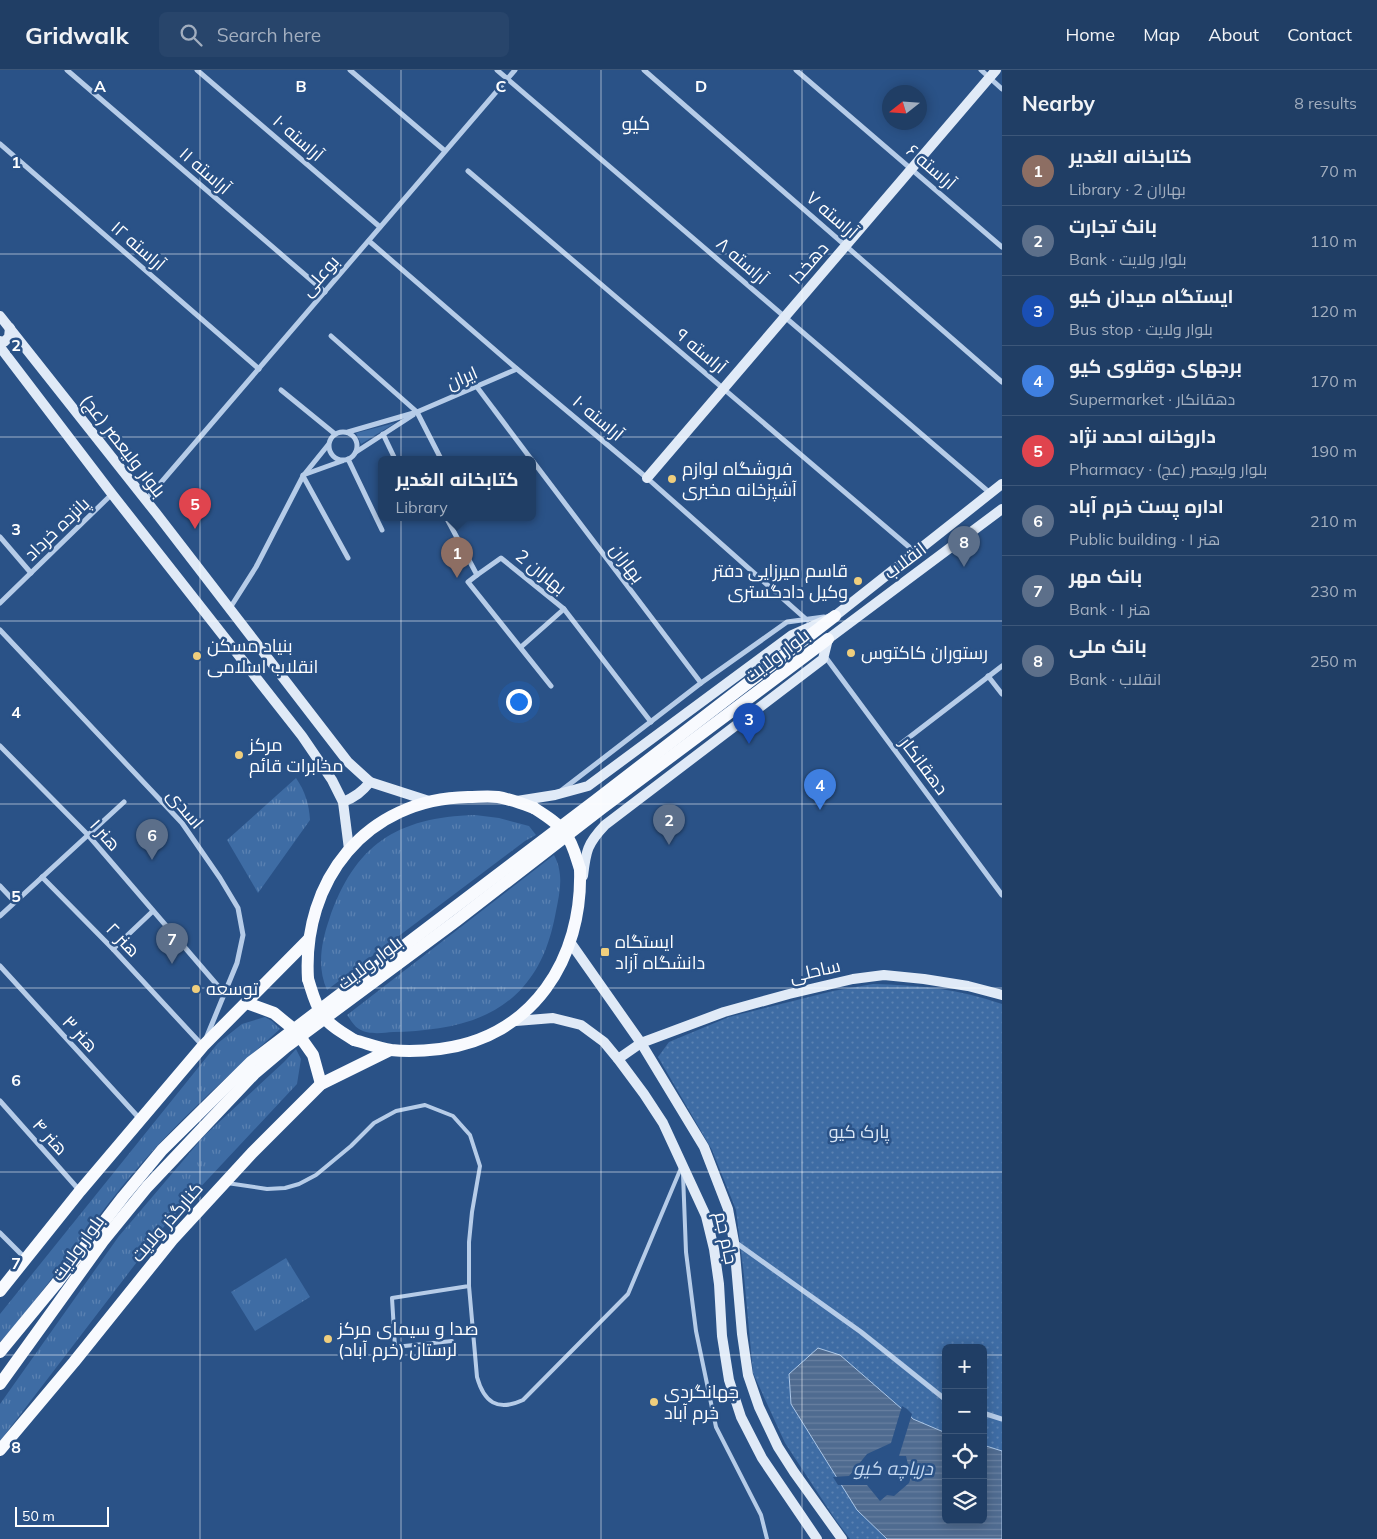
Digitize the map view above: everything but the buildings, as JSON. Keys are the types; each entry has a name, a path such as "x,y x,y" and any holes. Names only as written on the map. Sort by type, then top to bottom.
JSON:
{"main road":[{"name":"دهخدا","path":"647,478 993,74"},
{"name":"بلوار ولیعصر (عج)","path":"0,316 146,500 348,762 370,782 429,801"},
{"path":"0,341 4,342 9,336 10,328"},
{"name":"بلوار ولیعصر (عج)","path":"0,347 112,494 302,736 332,780 343,802 349,849"},
{"path":"16,368 19,358 25,356 34,359"},
{"name":"انقلاب","path":"515,802 555,795 588,786 792,635 835,616 1002,484"},
{"name":"انقلاب","path":"828,640 1002,509"},
{"name":"بلوار ولایت","path":"0,1352 162,1150 251,1062 835,616"},
{"path":"581,890 580,869 565,833 534,808 498,797 445,798 429,801 399,812 372,828 349,849 330,875 317,906 308,940 306,959 308,979 314,999 322,1016 337,1030 354,1040 390,1050 426,1051 459,1047 489,1036 516,1021 538,999 557,973 570,942 578,911 586,857 593,837 605,825 823,659 828,640"},
{"name":"بلوار ولایت","path":"0,1384 103,1241 147,1187 254,1074 286,1047 828,640"},
{"path":"343,802 354,798 370,782"},
{"path":"0,1292 80,1191 203,1046 308,940"},
{"name":"جام جم","path":"570,942 641,1042 704,1147 728,1209 734,1242 742,1334 748,1375 778,1446 794,1472 842,1539"},
{"name":"ساحلی","path":"618,1059 641,1042 724,1012 853,979 884,975 924,979 968,986 1002,995"},
{"path":"247,1003 274,1013 296,1031 312,1056 321,1084"},
{"name":"جام جم","path":"516,1021 553,1018 581,1025 604,1042 644,1094 663,1123 706,1216 716,1266 722,1336 729,1380 741,1418 762,1458 817,1539"},
{"name":"کنارگذر ولایت","path":"0,1450 172,1240 252,1153 321,1084 390,1050"}],"street":[{"name":"آراسته ۱۱","path":"67,70 324,292"},
{"name":"آراسته ۱۰","path":"197,70 380,227"},
{"path":"350,70 445,151"},
{"name":"آراسته ۸","path":"497,70 990,493"},
{"name":"بوعلی","path":"146,500 515,70"},
{"name":"آراسته ۷","path":"644,70 1002,382"},
{"name":"آراسته ۶","path":"796,70 1002,247"},
{"path":"980,70 993,74 1002,89"},
{"name":"۱۲ آراسته","path":"0,144 259,369"},
{"name":"آراسته ۹","path":"468,171 915,552"},
{"name":"آراسته ۱۰","path":"369,241 647,478 807,620"},
{"path":"331,336 417,412 439,456"},
{"name":"ایران","path":"348,432 417,412 517,369"},
{"name":"بهاران","path":"477,387 529,456"},
{"path":"281,390 334,434"},
{"name":"ایران","path":"356,452 417,412"},
{"path":"230,608 256,568 302,476 328,445 334,434 343,431 348,432 355,438 357,442 356,452 346,460 302,476"},
{"path":"383,434 394,456"},
{"path":"328,445 334,457 346,460 382,530"},
{"name":"بهاران","path":"536,465 701,684"},
{"path":"302,476 348,558"},
{"name":"پانزده خرداد","path":"0,603 112,494"},
{"path":"448,521 477,574 468,582 551,686"},
{"path":"0,537 31,573"},
{"name":"بهاران 2","path":"477,574 501,558 564,609 651,722"},
{"path":"521,647 564,609"},
{"path":"555,795 701,684 787,622 835,616"},
{"name":"اسدی","path":"0,630 182,823 238,908 243,935 237,963 203,1046"},
{"name":"دهقانکار","path":"824,654 1002,895"},
{"path":"894,749 1002,666"},
{"path":"988,676 1002,694"},
{"name":"هنر ۱","path":"0,746 88,836 224,993"},
{"path":"0,916 124,802"},
{"name":"هنر ۲","path":"42,877 113,949 203,1046"},
{"path":"0,886 15,902"},
{"path":"113,949 153,911"},
{"name":"هنر ۳","path":"0,966 141,1120"},
{"name":"هنر ۴","path":"0,1101 80,1191"},
{"path":"0,1232 26,1259"},
{"path":"734,1242 861,1332 942,1397"},
{"path":"987,1414 1002,1419"}],"lane":[{"path":"225,1183 267,1188 285,1188 299,1184 316,1175 351,1146 374,1123 396,1111 425,1105 453,1116 470,1136 480,1166 469,1242 469,1286 477,1377 481,1391 490,1402 503,1405 523,1400 628,1294 683,1164"},
{"path":"683,1164 686,1252 696,1331 716,1427 761,1515 767,1539"},
{"path":"452,1341 395,1347 392,1298 469,1286"}],"green space":[{"path":"395,423 361,444 356,433"},
{"path":"296,778 306,798 310,820 258,893 227,840"},
{"path":"475,815 499,818 529,826 536,835 525,841 327,990 321,964 322,946 326,929 339,894 351,872 366,854 382,840 401,829 447,817"},
{"path":"554,855 559,869 560,883 554,921 548,942 530,979 510,1000 496,1010 480,1017 446,1027 376,1033 357,1028 347,1015"},
{"name":"پارک کیو","path":"873,984 906,985 954,991 1002,1004 1002,1451 987,1446 987,1344 942,1344 942,1431 913,1419 906,1411 789,1374 791,1404 857,1510 887,1539 850,1539 785,1443 753,1373 736,1210 712,1150 658,1057 669,1042 729,1017 833,991"},
{"path":"265,1017 280,1029 191,1111 157,1146 105,1208 37,1298 0,1342 0,1314 218,1043 242,1024"},
{"path":"296,1049 301,1059 297,1084 166,1224 0,1441 0,1404 119,1236 204,1136"},
{"path":"286,1258 310,1297 255,1331 231,1292"}],"water":[{"name":"دریاچه کیو","path":"818,1348 840,1355 913,1419 942,1431 942,1524 987,1524 987,1446 1002,1451 1002,1539 887,1539 857,1510 791,1404 789,1374"}],"pier":[{"path":"902,1406 912,1414 899,1456 906,1456 911,1477 909,1483 894,1496 887,1495 880,1501 867,1485 838,1485 833,1477 849,1476 867,1454 891,1443"}],"place":[{"name":"فروشگاه لوازم آشپزخانه مخبری","path":"672,479"},
{"name":"داروخانه احمد نژاد","path":"195,529"},
{"name":"بانک ملی","path":"964,567"},
{"name":"کتابخانه الغدیر","path":"457,578"},
{"name":"قاسم میرزایی دفتر وکیل دادگستری","path":"858,581"},
{"name":"رستوران کاکتوس","path":"851,653"},
{"name":"بنیاد مسکن انقلاب اسلامی","path":"197,656"},
{"name":"ایستگاه میدان کیو","path":"749,744"},
{"name":"مرکز مخابرات قائم","path":"239,755"},
{"name":"برجهای دوقلوی کیو","path":"820,810"},
{"name":"بانک تجارت","path":"669,845"},
{"name":"اداره پست خرم آباد","path":"152,860"},
{"name":"ایستگاه دانشگاه آزاد","path":"605,952"},
{"name":"بانک مهر","path":"172,964"},
{"name":"توسعه","path":"196,989"},
{"name":"صدا و سیمای مرکز لرستان (خرم آباد)","path":"328,1339"},
{"name":"جهانگردى خرم آباد","path":"654,1402"}],"district":[{"name":"کیو","path":"636,123"}]}
